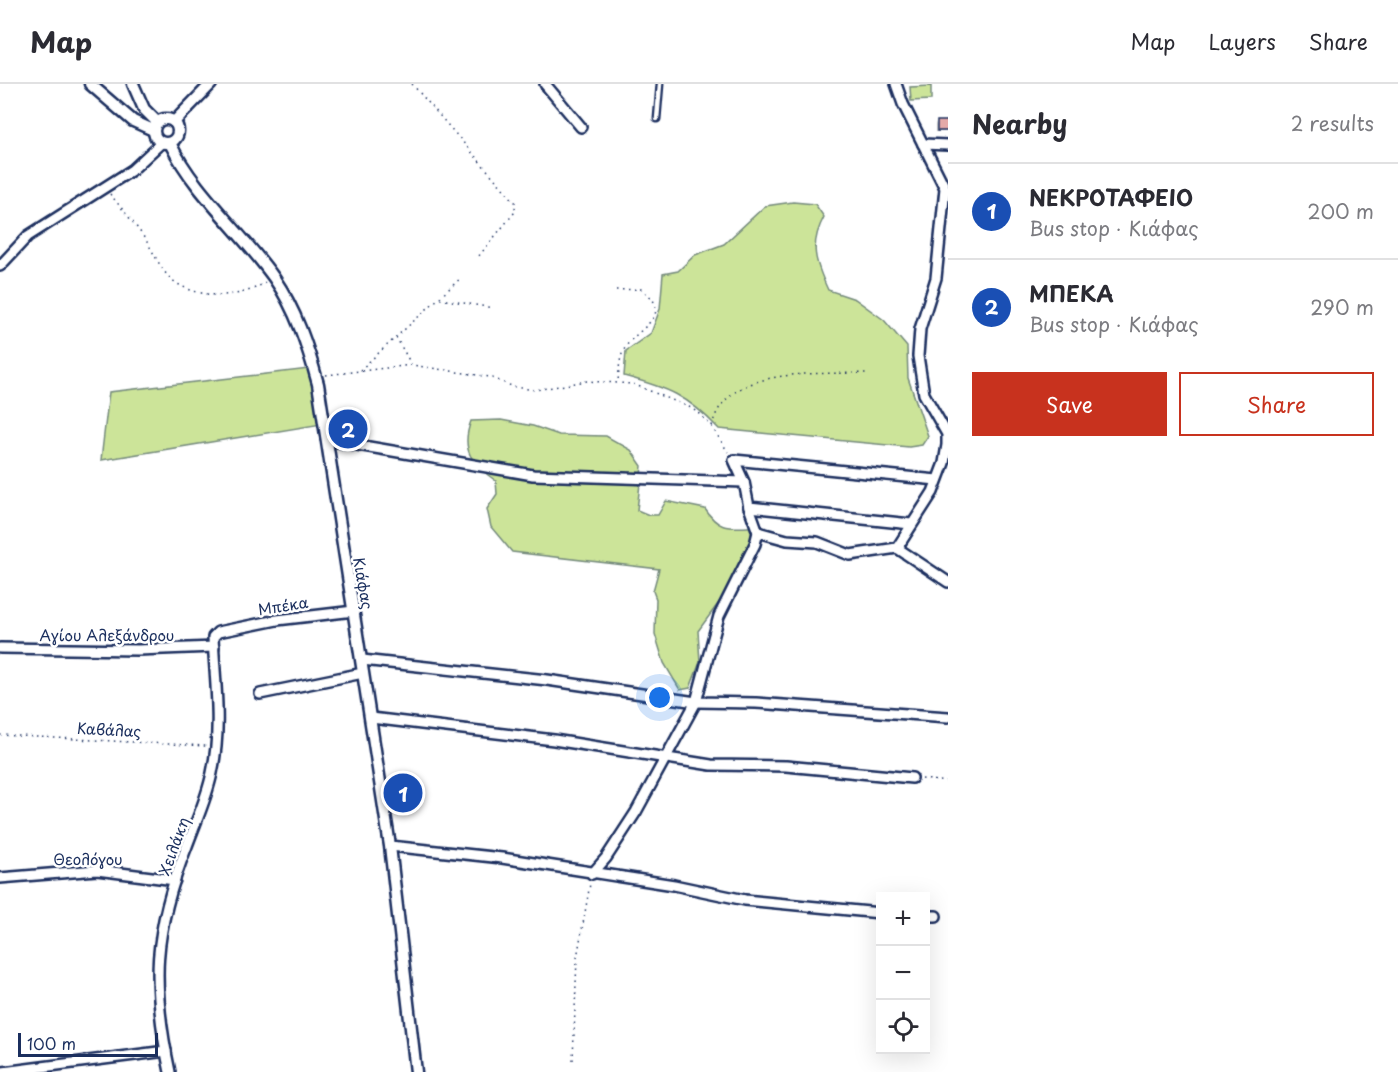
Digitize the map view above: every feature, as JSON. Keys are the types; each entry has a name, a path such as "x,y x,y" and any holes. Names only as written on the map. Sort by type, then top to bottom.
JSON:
{"street":[{"path":"90,84 133,121 155,126 165,119 174,122"},
{"path":"133,84 144,109 155,126 154,135 166,143"},
{"path":"174,122 212,84"},
{"path":"545,84 582,127"},
{"path":"758,532 787,540 817,542 850,555 874,554 897,548 938,480 944,463 947,434 924,394 920,379 919,342 936,278 946,199 941,177 923,144 896,84"},
{"path":"0,266 28,236 132,170 166,143 178,133 174,122"},
{"name":"Κιάφας","path":"166,143 198,187 273,276 293,309 316,377 328,440 390,846 416,1072"},
{"path":"923,144 948,145"},
{"path":"328,440 533,475 744,482"},
{"path":"734,460 938,480"},
{"path":"592,874 606,858 667,759 696,702 719,616 746,564 758,532 749,507 744,482 734,460"},
{"path":"749,507 911,524"},
{"path":"897,548 948,582"},
{"name":"Μπέκα","path":"218,632 277,620 354,611"},
{"name":"Χειλάκη","path":"171,1072 166,1051 156,967 159,940 176,880 199,820 212,772 216,747 218,683 213,637 218,632"},
{"name":"Αγίου Αλεξάνδρου","path":"0,648 138,650 214,647"},
{"path":"362,660 547,680 696,702 756,703 948,717"},
{"path":"260,694 363,673"},
{"path":"371,718 554,740 711,765 786,766 912,778"},
{"path":"390,846 502,858 592,874 674,885 745,900 876,913"},
{"name":"Θεολόγου","path":"0,878 97,870 176,880"},
{"path":"930,916 936,916"},
{"path":"3,1072 166,1051"}],"lane":[{"path":"657,119 660,84"}],"path":[{"path":"412,84 516,203 514,213 478,257"},
{"path":"104,187 136,226 168,277 180,285 204,294 233,294 258,288 273,276"},
{"path":"359,370 462,277"},
{"path":"616,290 641,289 653,301 655,311 654,318 648,327 622,352 618,382"},
{"path":"439,298 493,308"},
{"path":"395,336 412,365"},
{"path":"316,377 412,365 490,377 514,387 536,390 587,381 633,384 689,407 712,427 734,460"},
{"path":"712,427 722,402 755,382 780,375 867,373"},
{"name":"Καβάλας","path":"0,735 216,747"},
{"path":"912,778 948,782"},
{"path":"573,1060 577,958 592,874"}],"green space":[{"path":"931,86 931,100 911,101 910,87"},
{"path":"793,202 815,204 824,217 816,236 815,245 817,262 828,290 855,299 884,320 907,347 908,378 928,436 922,445 909,447 719,429 697,408 676,394 624,376 626,351 651,333 660,309 663,274 678,271 695,255 724,244 765,206"},
{"path":"309,369 322,424 101,460 109,392"},
{"path":"501,420 533,426 559,435 606,436 631,450 642,466 637,510 649,515 658,515 666,501 705,509 714,520 724,526 750,527 752,537 745,558 726,593 698,631 700,662 690,688 680,690 664,663 655,634 656,599 653,591 659,569 512,552 491,527 487,509 497,494 496,481 480,469 470,456 467,440 471,421"}],"building":[{"path":"937,121 948,121 948,131 937,131"}],"place":[{"name":"ΜΠΕΚΑ","path":"348,429"},
{"name":"ΝΕΚΡΟΤΑΦΕΙΟ","path":"403,793"}]}
